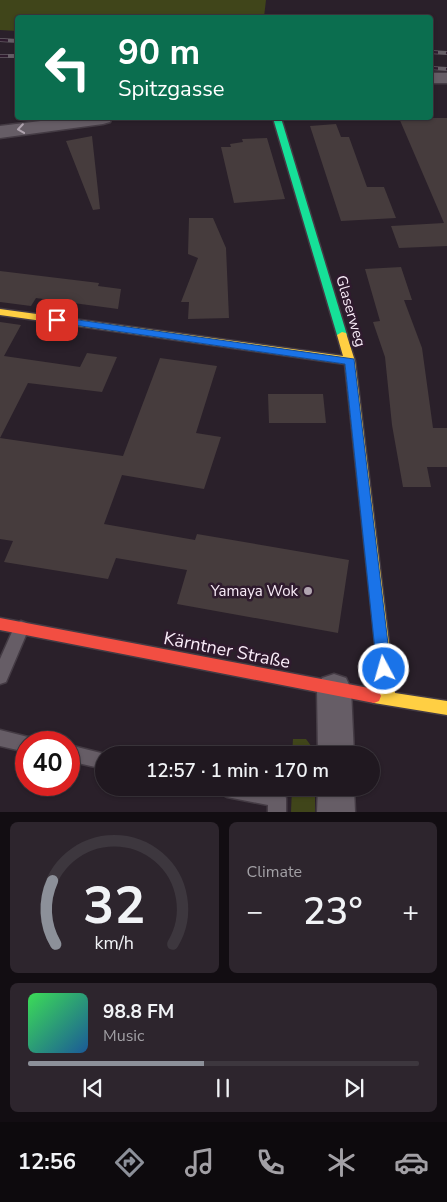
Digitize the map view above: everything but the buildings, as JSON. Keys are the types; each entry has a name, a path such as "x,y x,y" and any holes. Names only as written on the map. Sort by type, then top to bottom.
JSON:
{"street":[{"path":"433,78 447,78"},
{"path":"0,132 89,120"},
{"name":"Glaserweg","path":"278,120 350,361 388,697"},
{"path":"0,312 350,361"},
{"name":"Kärntner Straße","path":"0,624 334,689 447,708"},
{"path":"334,689 336,746"},
{"path":"336,796 336,812"}],"lane":[{"path":"0,677 21,628"},
{"path":"0,738 15,741"},
{"path":"80,756 95,759"},
{"path":"267,796 277,798 276,812"}],"green space":[{"path":"0,0 266,0 264,15 15,15 15,31 0,30"},
{"path":"293,739 306,739 311,746 293,746"},
{"path":"292,796 315,796 315,812 291,812"}],"railway":[{"path":"0,40 15,41"},
{"path":"433,52 447,53"},
{"path":"0,56 15,56"},
{"path":"433,68 447,69"}],"traffic: fast":[{"path":"278,120 342,335"}],"traffic: slow":[{"path":"0,312 350,361"},
{"path":"342,335 350,361 388,697"},
{"path":"374,696 447,708"}],"traffic: jam":[{"path":"0,624 374,696"}],"place":[{"name":"Yamaya Wok","path":"308,591"}],"route":[{"path":"57,320 350,361 384,669"}]}
